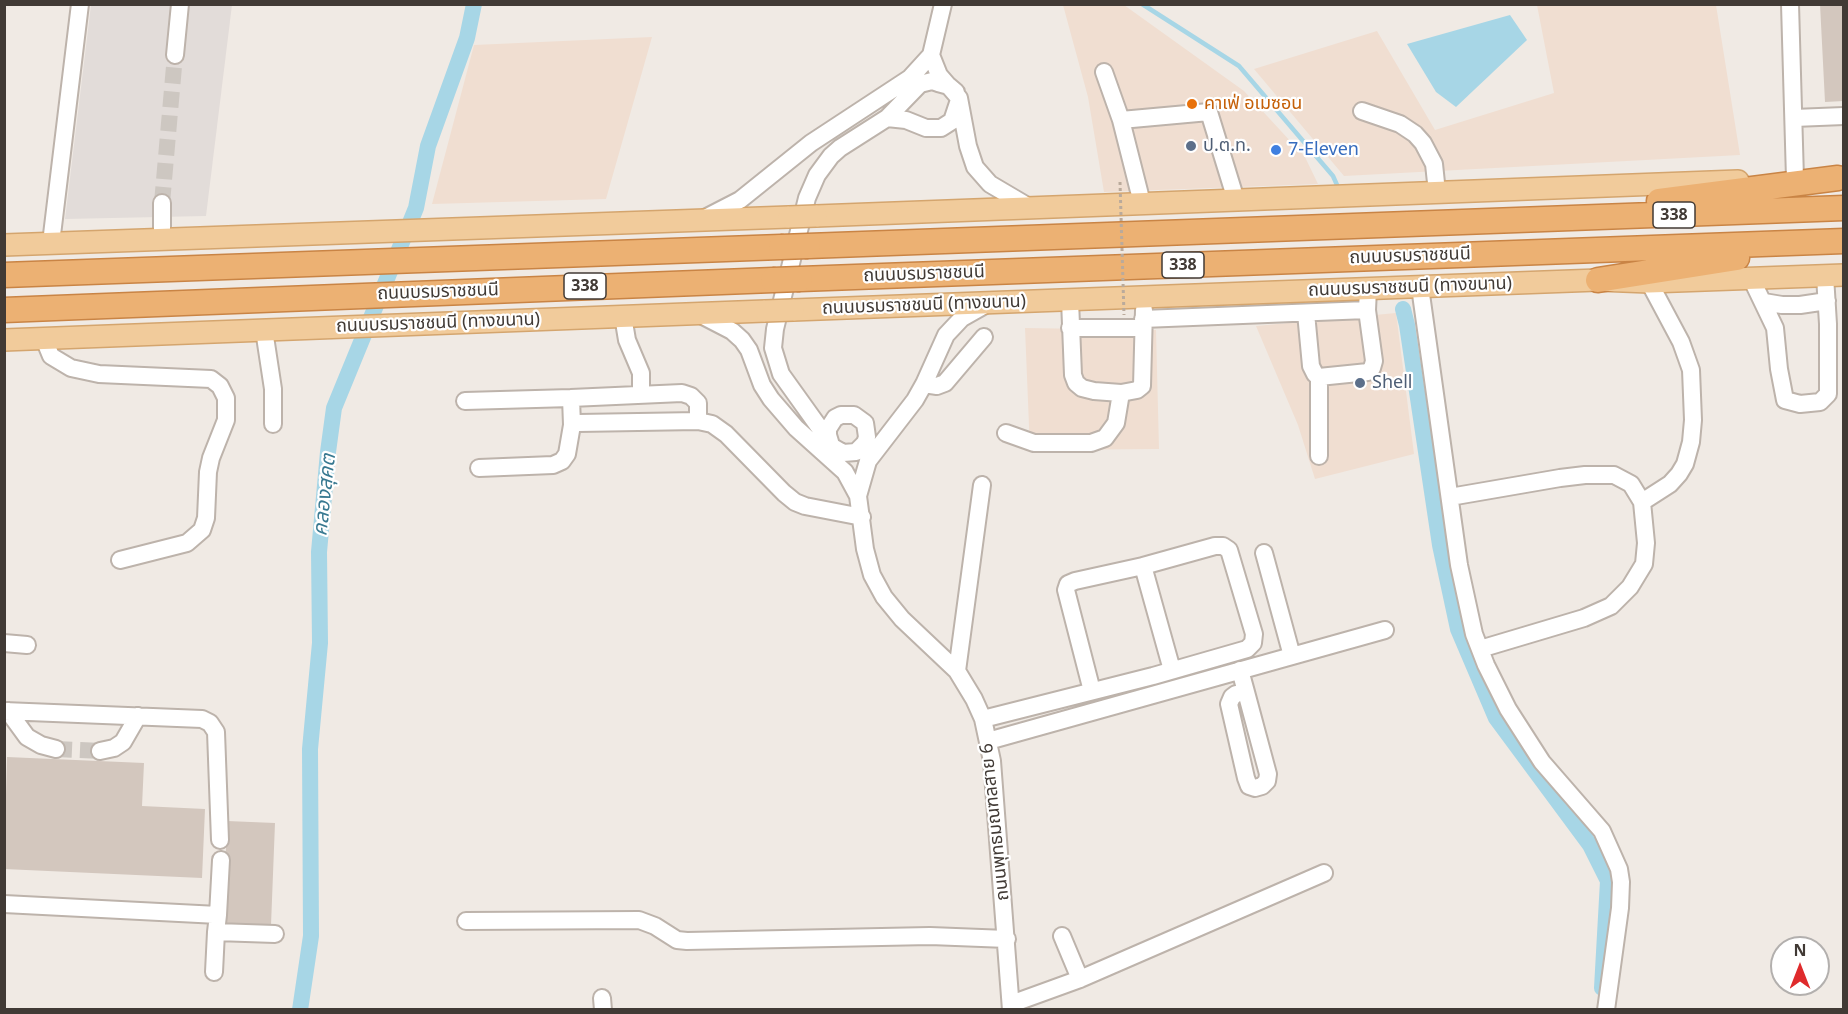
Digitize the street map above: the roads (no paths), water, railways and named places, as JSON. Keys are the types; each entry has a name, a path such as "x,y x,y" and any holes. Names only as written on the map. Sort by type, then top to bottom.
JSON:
{"highway":[{"path":"1505,222 1841,178"},
{"name":"ถนนบรมราชชนนี","path":"4,275 1844,208"},
{"path":"1598,280 1844,241"},
{"name":"ถนนบรมราชชนนี","path":"4,310 397,293 1844,241"}],"main road":[{"name":"338","path":"4,245 1841,178"},
{"name":"ถนนบรมราชชนนี (ทางขนาน)","path":"4,340 1146,297 1367,299 1420,287 1598,280 1649,282 1834,275"}],"street":[{"path":"51,243 80,4"},
{"path":"176,55 180,4"},
{"path":"701,220 740,200 811,143 910,78 931,55 943,4"},
{"path":"1790,4 1795,179"},
{"path":"931,55 939,75 953,91 975,167 990,184 1029,207"},
{"path":"1104,72 1121,120 1142,203"},
{"path":"900,86 924,76 937,77 953,91"},
{"path":"845,472 831,444 781,374 774,348 775,329 807,198 817,175 840,148 887,118 920,84 932,81 949,87 953,91 952,122 942,128 926,128 906,120 887,118"},
{"path":"1362,111 1400,124 1415,134 1423,143 1434,164 1437,192"},
{"path":"1121,120 1209,112 1236,200"},
{"path":"1794,118 1844,116"},
{"path":"162,203 162,239"},
{"path":"1751,278 1775,328 1782,393 1785,400 1800,404 1820,402 1828,394 1827,301 1834,275"},
{"path":"1642,502 1670,484 1679,474 1691,442 1693,420 1691,370 1681,342 1649,282"},
{"path":"1420,287 1450,497 1466,599 1474,634 1509,709 1537,753 1602,831 1614,856 1621,882 1620,908 1606,1010"},
{"path":"1070,300 1073,375 1076,383 1082,388 1121,393 1137,390 1142,386 1143,323 1146,297"},
{"path":"1070,328 1306,313 1367,299 1374,361 1372,368 1368,372 1320,376 1315,374 1311,366 1306,313"},
{"path":"1764,302 1800,305 1827,301"},
{"name":"ถนนพุทธมณฑลสาย 6","path":"858,496 868,461 915,400 946,335 971,311 992,303"},
{"name":"ถนนพุทธมณฑลสาย 6","path":"698,313 726,327 742,340 749,350 766,392 782,413 845,472 858,496 865,549 872,575 884,597 902,619 957,671 974,699 982,719 992,761 1011,1007"},
{"path":"623,316 627,340 641,373 641,395"},
{"path":"264,330 273,389 273,424"},
{"path":"924,384 937,386 945,383 984,337"},
{"path":"44,339 51,356 71,368 99,374 211,379 220,386 226,398 226,420 208,472 206,518 202,530 187,543 120,560"},
{"path":"1319,456 1320,376"},
{"path":"465,400 682,393 692,396 698,403 698,421"},
{"path":"1006,433 1034,442 1091,443 1105,438 1116,423 1121,393"},
{"path":"480,468 554,465 562,461 567,453 572,425 571,398"},
{"path":"831,444 828,429 831,423 841,415 848,414 854,415 865,423 867,430 865,443"},
{"path":"572,425 578,423 698,421 712,424 726,434 795,502 862,518"},
{"path":"796,428 831,444 843,453 861,448 865,443 889,432"},
{"path":"1450,497 1560,478 1614,475 1631,484 1642,502 1646,543 1644,564 1630,587 1611,606 1584,618 1480,649"},
{"path":"957,671 982,486"},
{"path":"982,719 1092,691 1173,670 1247,649 1253,643 1254,634 1229,550 1223,546 1215,546 1068,584 1066,590 1092,691"},
{"path":"1264,553 1292,656"},
{"path":"1143,566 1173,670"},
{"path":"988,741 1385,630"},
{"path":"4,643 27,645"},
{"path":"1240,670 1246,692 1268,774 1267,781 1255,788 1249,786 1246,778 1229,704 1236,694 1246,692"},
{"path":"6,711 202,719 210,723 216,732 220,840"},
{"path":"6,711 27,737 41,745 56,749"},
{"path":"100,751 114,748 123,742 138,716"},
{"path":"214,972 221,860"},
{"path":"1011,1007 1080,980 1324,873"},
{"path":"4,904 218,915"},
{"path":"466,921 639,920 655,926 676,940 687,941 930,936 1007,939"},
{"path":"216,932 275,934"},
{"path":"1062,936 1080,980"}],"water":[{"path":"1510,15 1527,40 1456,107 1436,92 1407,44"}],"waterway":[{"name":"คลองสุคต","path":"300,1010 311,936 310,749 320,643 319,552 334,408 416,208 428,146 467,38 474,4"},
{"path":"1142,4 1239,66 1333,176 1337,185"},
{"path":"1403,309 1440,545 1458,629 1496,718 1590,845 1608,881 1602,988"}],"tunnel":[{"path":"162,203 175,55"},
{"path":"56,749 100,751"}],"place":[{"name":"คาเฟ่ อเมซอน","path":"1192,104"},
{"name":"ป.ต.ท.","path":"1191,146"},
{"name":"7-Eleven","path":"1276,150"},
{"name":"Shell","path":"1360,383"}]}
